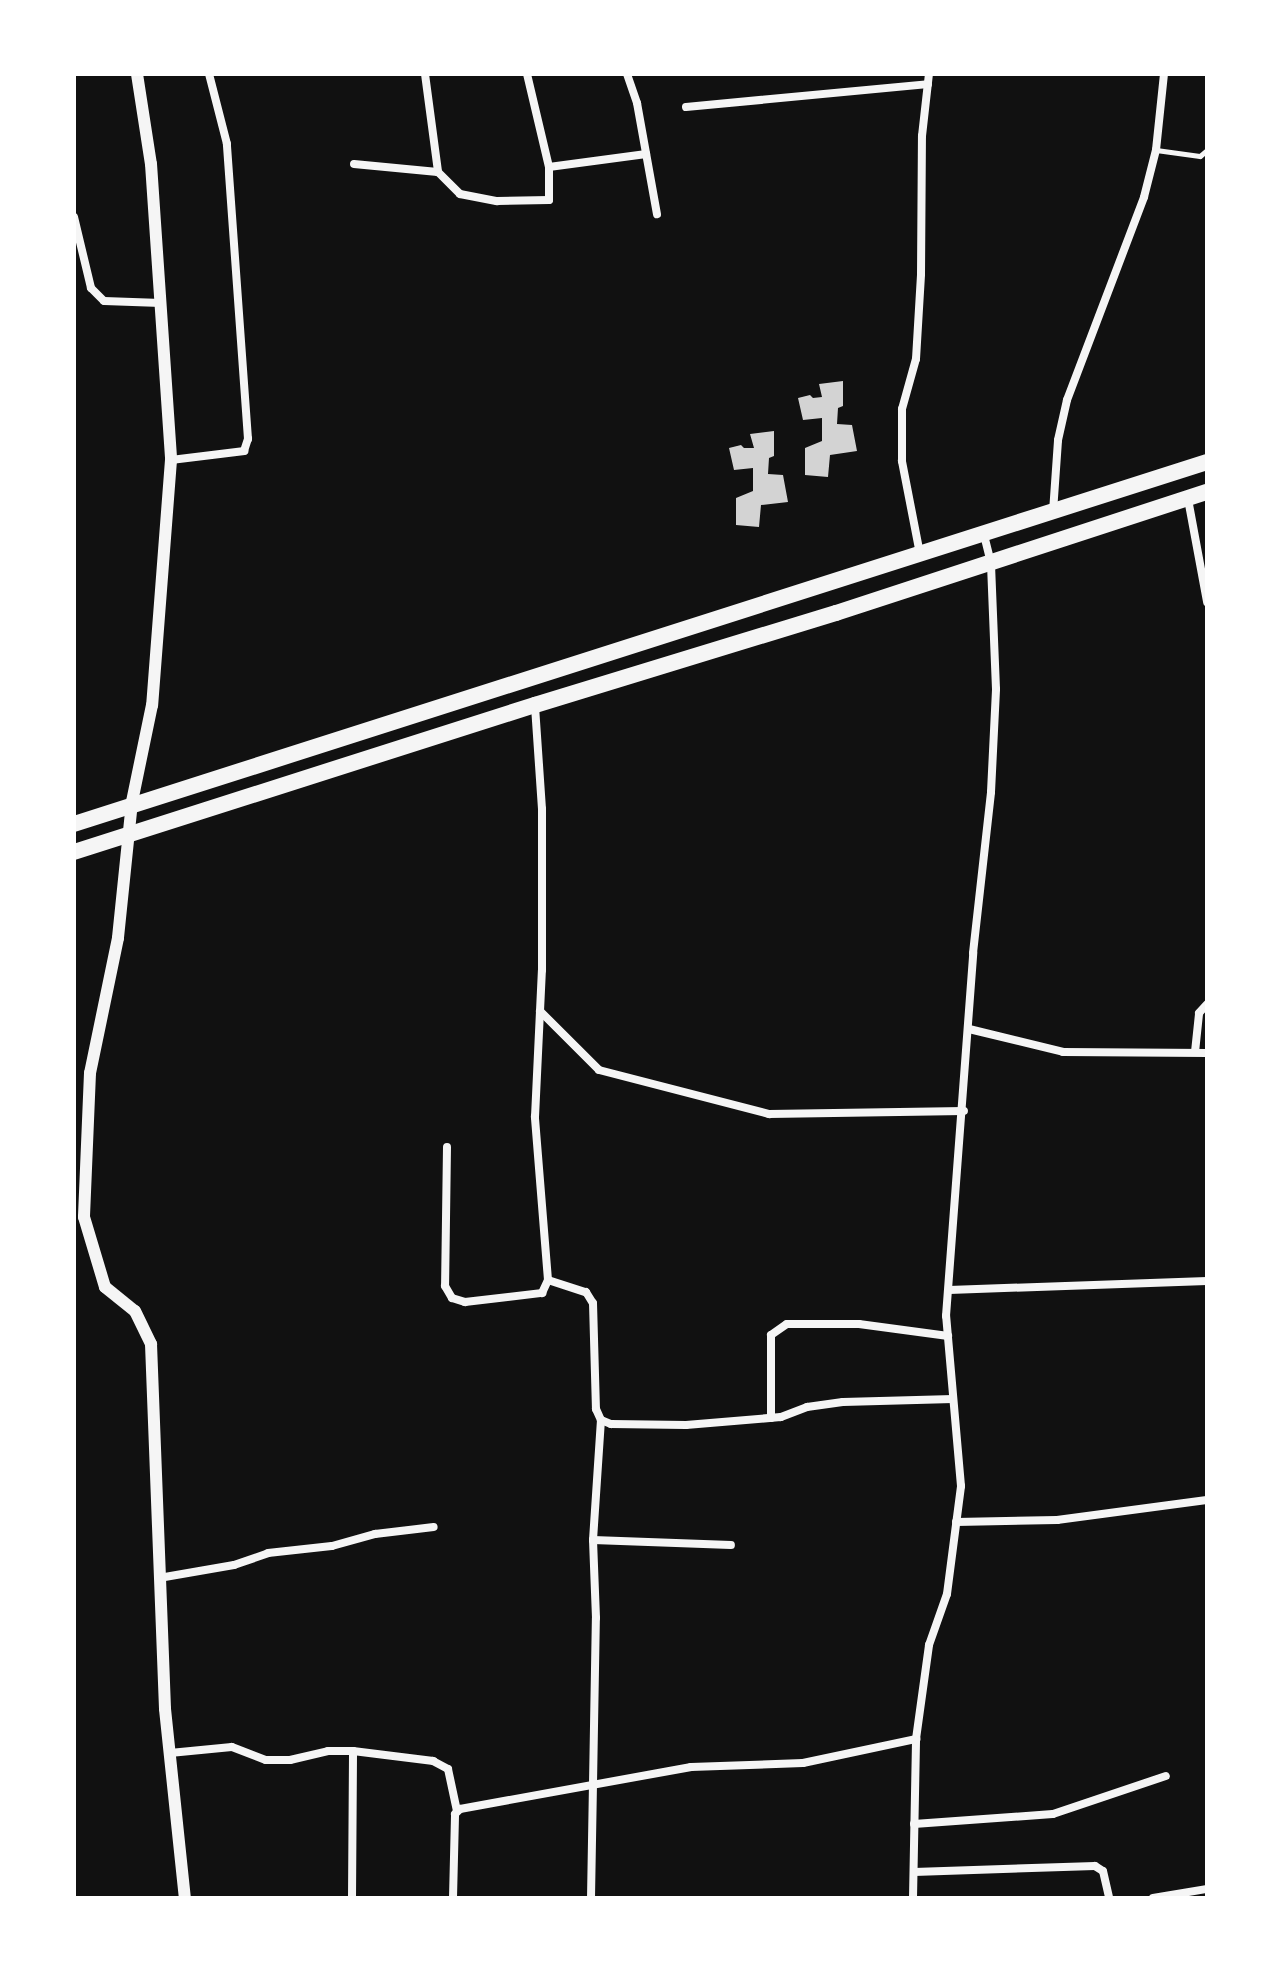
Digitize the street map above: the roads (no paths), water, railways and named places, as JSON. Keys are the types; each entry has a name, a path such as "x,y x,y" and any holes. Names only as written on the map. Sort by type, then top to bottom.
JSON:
{"main road":[{"path":"74,824 132,802 269,762 1207,462"},
{"path":"74,852 1207,492"}],"street":[{"path":"137,74 151,164 171,460 152,705 132,802 118,938 90,1073 84,1217 105,1287 135,1311 151,1344 159,1578 170,1753 185,1898"},
{"path":"171,460 244,451 248,439 227,144 209,74"},
{"path":"425,74 438,172 460,194 497,201 549,200 549,167 527,74"},
{"path":"627,74 657,214"},
{"path":"921,555 902,461 902,422 916,359 921,274 922,136 929,74"},
{"path":"1053,512 1058,440 1067,400 1144,197 1156,150 1164,74"},
{"path":"686,107 928,84"},
{"path":"549,167 646,154"},
{"path":"354,164 438,172"},
{"path":"74,217 91,288 104,301 161,303"},
{"path":"1188,498 1207,602"},
{"path":"913,1898 916,1739 929,1645 947,1594 961,1486 948,1336 949,1290 991,792 996,689 991,563 984,535"},
{"path":"447,1147 445,1286 452,1298 465,1302 542,1293 548,1280 535,1117 540,1011 542,809 535,705"},
{"path":"1195,1052 1199,1013 1207,1004"},
{"path":"540,1011 599,1070 769,1114 964,1111"},
{"path":"969,1029 1063,1052 1138,1055 1207,1053"},
{"path":"548,1280 586,1292 593,1303 596,1409 601,1420 593,1540 596,1618 591,1898"},
{"path":"949,1290 1207,1281"},
{"path":"771,1418 771,1335 787,1324 859,1324 948,1336"},
{"path":"601,1420 611,1424 686,1425 771,1418 807,1407 843,1402 953,1399"},
{"path":"956,1522 1057,1520 1207,1500"},
{"path":"159,1578 234,1565 268,1553 332,1546 375,1534 434,1527"},
{"path":"593,1540 731,1545"},
{"path":"457,1811 591,1783 691,1767 803,1763 916,1739"},
{"path":"170,1753 232,1747 266,1760 290,1760 328,1751 353,1751 433,1761 448,1769 457,1811 453,1898"},
{"path":"352,1898 353,1751"},
{"path":"914,1824 1053,1814 1166,1776"},
{"path":"914,1872 1095,1866 1103,1871 1107,1896"},
{"path":"1153,1898 1207,1889"}],"lane":[{"path":"1156,150 1200,156 1207,150"}]}
